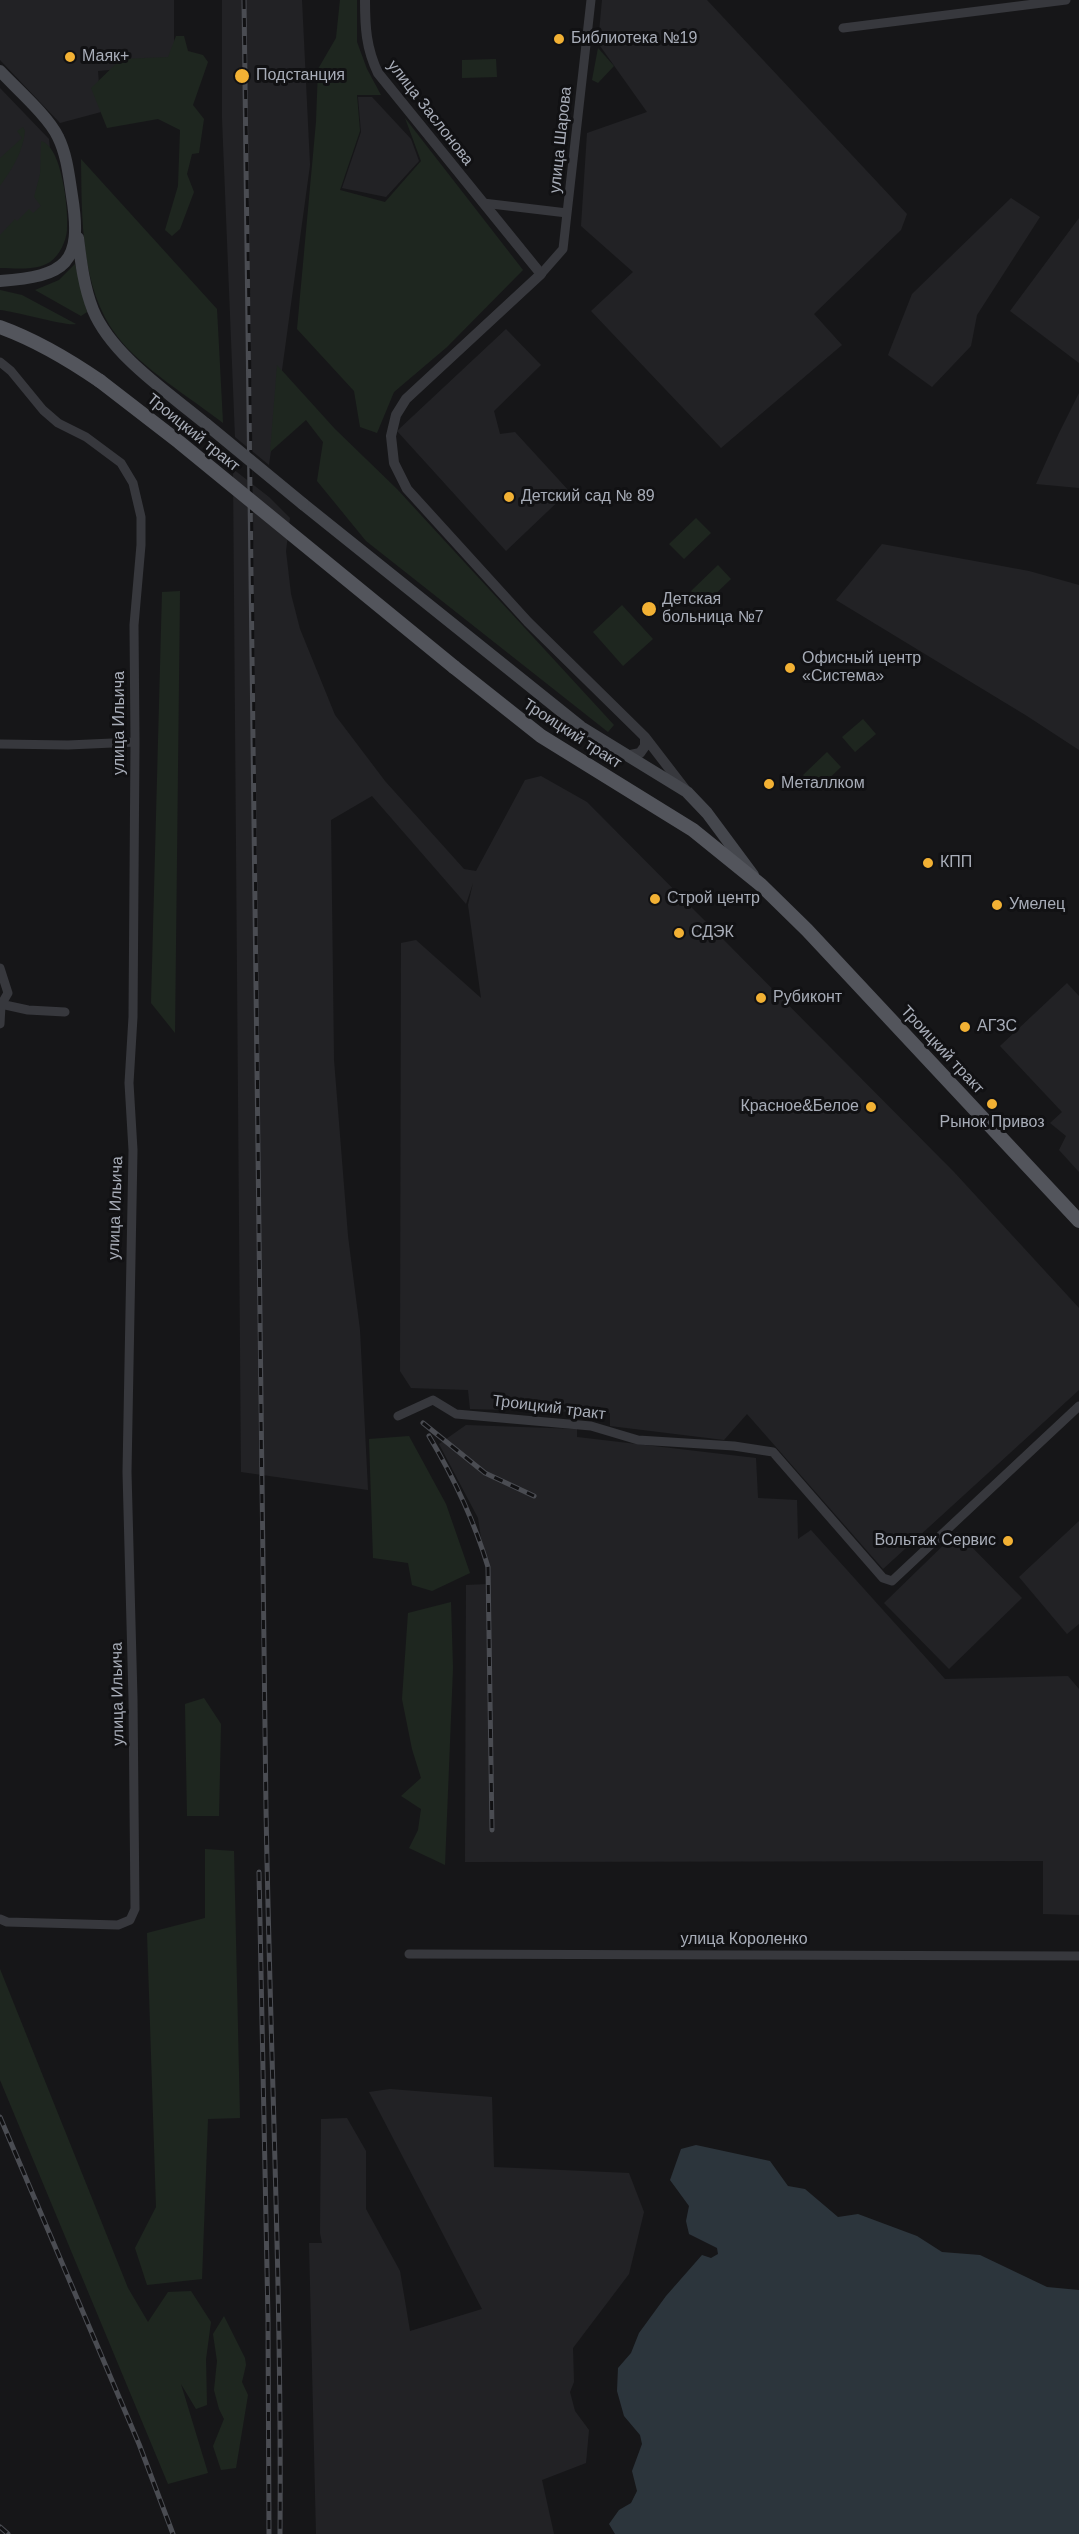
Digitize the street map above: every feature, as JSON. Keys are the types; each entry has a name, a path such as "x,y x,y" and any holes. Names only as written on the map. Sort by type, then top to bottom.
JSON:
{"main road":[{"path":"0,71 58,135 69,177 84,282 93,310 104,330 128,358 303,504 581,727 687,792 707,813 761,885"},
{"path":"0,280 33,279 46,275 59,267 73,250 77,226"},
{"name":"Троицкий тракт","path":"0,327 51,350 100,381 179,442 526,726 693,830 761,885 807,930 1079,1221"}],"street":[{"name":"улица Заслонова","path":"365,0 365,33 369,54 378,73 541,274"},
{"name":"улица Шарова","path":"541,274 563,249 591,0"},
{"path":"843,28 1066,0"},
{"path":"483,203 567,213"},
{"path":"541,274 406,399 396,414 391,430 394,463 417,503 528,622 645,737 687,792"},
{"name":"улица Ильича","path":"0,362 11,371 43,410 58,423 87,436 113,456 128,472 137,496 141,517 141,545 134,625 133,1017 129,1083 133,1150 127,1472 133,1699 135,1909 130,1920 118,1925 7,1922 0,1919"},
{"path":"626,756 640,753 645,746 645,737"},
{"path":"0,744 68,745 135,742"},
{"path":"0,968 8,993 0,1004 0,1024"},
{"path":"0,1004 28,1010 65,1012"},
{"name":"Троицкий тракт","path":"398,1416 432,1400 456,1414 591,1426 638,1440 734,1446 773,1452 883,1578 892,1581 1079,1406"},
{"name":"улица Короленко","path":"409,1954 1079,1956"}],"shaded area":[{"path":"0,0 174,0 174,64 98,71 101,112 60,123 0,60"},
{"path":"222,0 302,0 310,165 269,465 235,437 222,118"},
{"path":"340,0 357,0 357,42 367,69 381,95 357,95 360,131 340,190 385,202 421,161 405,118 523,270 447,347 394,392 377,433 360,427 354,391 297,329 316,122 318,69 336,38"},
{"path":"602,0 707,0 907,214 901,230 814,314 842,345 721,448 591,311 633,272 581,226 587,133 647,112 598,43"},
{"path":"176,36 184,36 188,51 203,55 208,62 193,105 204,119 199,153 192,154 187,174 194,192 180,229 172,236 165,230 178,186 180,130 158,119 107,128 91,88 121,59 168,57"},
{"path":"598,48 614,66 598,83 592,80"},
{"path":"496,59 497,77 462,78 462,60"},
{"path":"0,88 49,139 56,208 0,256"},
{"path":"358,97 372,97 411,139 419,161 386,197 342,188 361,132"},
{"path":"23,127 24,139 19,153 0,186 0,158 22,138 17,131"},
{"path":"41,141 48,145 54,154 63,180 67,221 65,239 57,256 44,265 0,268 0,235 15,219 17,221 29,209 33,213 41,206 34,197 40,174"},
{"path":"81,159 217,309 223,423 139,360 117,336 105,317 96,296 86,251"},
{"path":"1011,198 1040,217 977,315 971,346 932,387 888,355 912,294"},
{"path":"1079,218 1079,363 1010,311"},
{"path":"75,264 87,312 81,316 35,290 59,280"},
{"path":"0,290 22,295 76,324 0,310"},
{"path":"506,329 541,365 494,411 500,434 515,432 569,491 506,551 397,431"},
{"path":"277,365 335,429 397,489 614,725 608,732 366,541 317,481 323,442 306,420 270,452"},
{"path":"1079,393 1079,488 1036,484 1059,433"},
{"path":"233,469 269,497 290,518 286,551 291,594 300,629 335,715 385,781 464,869 476,871 525,780 541,776 587,802 954,1172 1079,1308 1079,1390 883,1569 747,1414 724,1440 610,1426 610,1413 470,1409 468,1390 411,1388 400,1371 401,943 416,940 481,998 468,905 473,883 466,904 372,796 331,820 334,1060 348,1236 360,1330 368,1490 241,1472"},
{"path":"696,518 711,533 684,559 669,544"},
{"path":"882,544 1029,571 1079,585 1079,750 836,600"},
{"path":"718,565 731,579 704,605 691,591"},
{"path":"180,591 175,1033 151,1003 162,592"},
{"path":"622,605 653,639 623,666 593,632"},
{"path":"863,719 876,734 855,752 842,737"},
{"path":"827,752 841,767 817,790 803,775"},
{"path":"1067,983 1079,996 1079,1172 1059,1150 1066,1136 1050,1123 1062,1112 1000,1046"},
{"path":"466,1425 577,1429 577,1437 756,1458 758,1498 797,1500 798,1539 811,1530 945,1679 1068,1676 1079,1689 1079,1915 1043,1914 1043,1861 465,1862 466,1585 488,1584 478,1518 439,1444"},
{"path":"409,1436 446,1504 470,1573 432,1591 412,1585 408,1563 373,1558 369,1439"},
{"path":"1079,1521 1079,1624 1067,1634 1019,1577"},
{"path":"957,1532 1022,1598 949,1669 884,1603"},
{"path":"451,1602 453,1668 445,1865 409,1848 418,1830 421,1809 401,1796 421,1778 412,1749 402,1699 408,1613"},
{"path":"204,1698 221,1724 219,1816 187,1816 185,1704"},
{"path":"205,1849 234,1851 240,2118 208,2119 202,2279 147,2285 135,2248 156,2207 147,1933 205,1918"},
{"path":"0,1969 128,2288 148,2322 168,2292 191,2291 211,2322 206,2359 207,2405 196,2409 181,2384 208,2473 168,2484 0,2080"},
{"path":"390,2089 492,2097 494,2167 629,2173 644,2212 629,2274 573,2348 574,2382 570,2392 575,2411 589,2430 586,2463 542,2480 554,2534 316,2534 309,2243 322,2243 320,2233 321,2119 347,2118 366,2151 366,2209 400,2271 410,2331 482,2309 369,2092"},
{"path":"696,2145 770,2161 788,2186 805,2189 838,2217 858,2214 917,2236 942,2252 980,2255 1047,2287 1079,2290 1079,2534 615,2534 609,2524 619,2510 631,2503 637,2491 632,2471 642,2444 640,2435 624,2416 617,2391 618,2368 631,2353 639,2333 666,2296 702,2255 711,2258 718,2254 717,2248 689,2234 686,2221 689,2206 670,2180 681,2149"},
{"path":"224,2316 245,2358 246,2365 242,2382 248,2395 236,2468 221,2470 213,2446 224,2419 214,2390 217,2361 213,2334"}],"railway":[{"path":"244,0 266,1808 278,2262 280,2534"},
{"path":"423,1423 485,1473 534,1496"},
{"path":"429,1436 463,1500 488,1567 492,1830"},
{"path":"259,1872 268,2319 269,2534"},
{"path":"0,2117 139,2444 173,2534"},
{"path":"0,2527 8,2534"}],"place":[{"name":"Библиотека №19","path":"559,39"},
{"name":"Маяк+","path":"70,57"},
{"name":"Подстанция","path":"242,76"},
{"name":"Детский сад № 89","path":"509,497"},
{"name":"Детская больница №7","path":"649,609"},
{"name":"Офисный центр «Система»","path":"790,668"},
{"name":"Металлком","path":"769,784"},
{"name":"КПП","path":"928,863"},
{"name":"Строй центр","path":"655,899"},
{"name":"Умелец","path":"997,905"},
{"name":"СДЭК","path":"679,933"},
{"name":"Рубиконт","path":"761,998"},
{"name":"АГЗС","path":"965,1027"},
{"name":"Рынок Привоз","path":"992,1104"},
{"name":"Красное&Белое","path":"871,1107"},
{"name":"Вольтаж Сервис","path":"1008,1541"}]}
